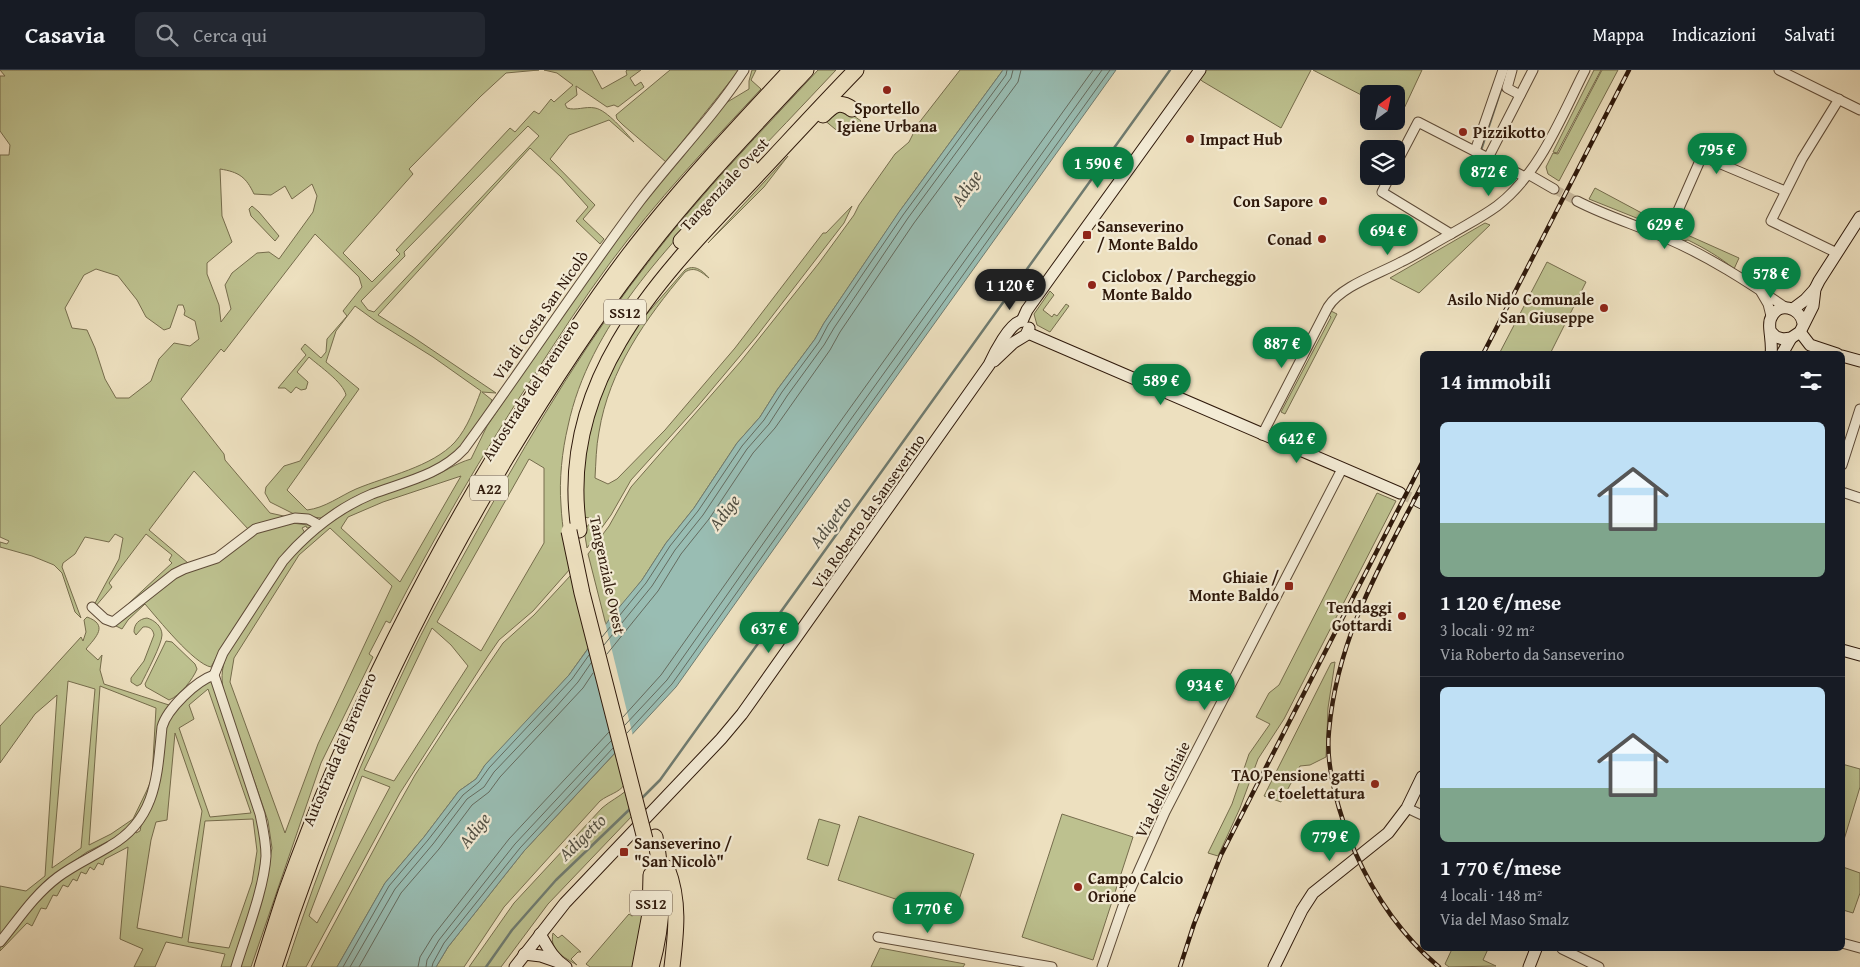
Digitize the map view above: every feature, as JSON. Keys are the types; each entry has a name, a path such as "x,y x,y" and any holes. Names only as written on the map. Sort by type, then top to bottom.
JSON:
{"highway":[{"name":"Autostrada del Brennero","path":"262,967 286,892 320,804 360,712 408,611 466,504 533,394 595,300 628,255 705,164 791,70"},
{"name":"Autostrada del Brennero","path":"274,967 296,898 367,721 418,615 482,499 536,408 601,311 634,266 667,224 806,70"},
{"name":"Tangenziale Ovest","path":"651,967 660,927 661,871 658,853 650,838 582,593 574,531 566,494 567,466 573,426 585,387 598,358 619,321 646,283 674,248 843,70"},
{"name":"Tangenziale Ovest","path":"574,531 580,440 596,385 626,329 639,309 682,255 856,70"},
{"path":"773,158 789,150 834,105 843,104 852,109"},
{"name":"Tangenziale Ovest","path":"640,967 646,944 651,900 650,838"},
{"path":"658,853 668,869 676,905 677,924 672,967"}],"street":[{"name":"Via di Costa San Nicolò","path":"214,675 223,653 279,568 294,548 319,525 344,508 370,495 440,469 464,450 605,249 744,70"},
{"name":"Via Roberto da Sanseverino","path":"515,967 565,903 708,753 742,714 989,365 995,352 1018,324 1200,70"},
{"path":"1475,151 1503,70"},
{"path":"1512,70 1507,88 1520,95"},
{"path":"1488,158 1532,70"},
{"path":"1262,435 1328,307 1334,299 1345,291 1404,261 1476,220 1497,206 1526,176 1545,148 1585,70"},
{"path":"1779,70 1860,110"},
{"path":"1837,253 1771,221 1802,159 1838,99"},
{"path":"1405,147 1418,122 1554,189"},
{"path":"1666,238 1702,156 1785,192"},
{"path":"1386,185 1382,192 1451,234"},
{"path":"1577,201 1604,214 1666,238 1717,264 1799,313 1798,331 1810,345 1828,351"},
{"path":"1771,316 1777,310 1789,308 1805,300 1816,289 1860,217"},
{"path":"1784,351 1812,306 1816,289"},
{"path":"1759,290 1768,304 1771,316 1769,325 1771,332 1770,351"},
{"path":"1018,324 1028,325 1026,335 1400,493"},
{"path":"1771,332 1780,338 1798,331"},
{"name":"Via Roberto da Sanseverino","path":"989,365 1013,343 1026,335"},
{"path":"1845,357 1860,361"},
{"path":"1845,456 1860,409"},
{"name":"Via delle Ghiaie","path":"1102,967 1123,906 1166,812 1342,469"},
{"path":"1845,493 1860,498"},
{"path":"92,607 105,619 113,622 174,574 184,568 217,558 255,529 295,518 308,519 319,525"},
{"path":"1845,651 1860,655"},
{"path":"0,942 24,911 50,884 88,857 111,846 135,826 151,799 157,779 164,719 187,694 207,677 214,675 260,814 265,836 266,856 262,881 236,967"},
{"path":"1274,967 1302,910 1313,893 1377,843 1395,825 1408,808 1420,782"},
{"path":"1408,808 1420,814"},
{"path":"540,934 562,964"},
{"path":"878,937 1052,967"},
{"path":"1845,944 1860,948"},
{"path":"1528,967 1535,951"},
{"path":"1566,951 1599,967"},
{"path":"524,954 540,956 562,964"}],"green space":[{"path":"0,70 539,70 506,73 409,169 413,174 343,253 372,282 400,254 396,250 510,128 515,132 534,111 539,114 551,99 554,102 573,85 557,73 544,70 592,70 602,89 627,75 627,70 641,70 630,78 635,86 641,82 644,87 618,107 614,105 607,107 576,86 577,95 565,104 570,109 595,108 600,110 616,122 634,142 609,120 569,135 550,159 595,205 583,219 604,239 600,244 576,221 588,207 561,177 530,148 378,315 496,393 482,392 492,400 490,406 457,452 437,467 353,499 321,518 296,515 270,502 265,493 266,487 284,466 300,461 346,395 336,380 309,357 297,372 308,382 306,389 301,390 296,387 291,393 285,388 278,388 306,355 301,349 305,344 321,358 326,352 327,339 347,316 343,311 362,287 359,277 315,234 224,352 221,349 181,399 224,454 225,460 270,513 288,517 249,530 194,471 149,530 188,563 113,618 172,563 169,560 172,555 146,534 109,583 112,587 95,607 94,605 119,559 123,538 115,534 109,542 85,537 75,554 63,563 62,567 81,618 75,612 62,573 54,565 32,556 0,547 0,542 7,544 9,541 0,537 0,155 9,155 10,145 0,131 0,76 5,76","holes":["528,126 539,136 374,312 368,310 361,301 405,256 404,252","220,169 241,176 248,183 254,194 271,195 285,186 292,199 312,184 317,196 313,212 279,259 269,252 257,253 232,273 225,285 231,309 221,322 219,305 207,274 207,263 232,242 222,216","96,269 118,276 137,300 146,317 164,330 170,328 178,305 183,305 184,315 195,321 199,339 190,346 174,343 159,359 151,381 129,398 116,398 105,379 87,330 72,328 65,308 84,275","355,306 481,391 464,430 445,451 409,470 356,489 320,507 307,510 287,490 359,389 326,362 336,331"]},
{"path":"670,70 739,70 666,162 623,125 616,115"},
{"path":"752,70 756,70 751,80 761,89 683,174 646,218 610,263 572,317 478,464 390,623 386,621 369,654 373,657 321,763 251,967 239,967 263,894 272,848 268,821 224,693 222,670 230,648 286,562 320,528 350,508 429,478 471,459 487,426 548,336 647,198 724,104 749,89","holes":["461,476 400,582 341,528 348,517 383,502","330,528 392,586 318,744 285,833 230,682 234,658 299,555"]},
{"path":"818,70 836,70 685,229 635,289 613,321 594,354 579,389 564,445 560,495 563,529 570,569 533,611 499,640 400,793 306,967 286,967 328,847 394,691 439,600 525,447 586,349 653,256 713,184","holes":["529,459 544,468 544,543 481,651 437,622","432,628 451,645 468,666 394,781 364,770","362,776 390,787 317,923 309,916"]},
{"path":"960,70 1003,70 902,208 815,339 777,390 760,417 737,443 694,508 666,543 642,580 606,625 588,554 609,526 631,487 741,361 819,263 895,154 909,142 918,124"},
{"path":"1205,70 1311,70 1281,128 1202,81 1199,78"},
{"path":"1313,70 1422,70 1405,106 1405,85 1360,85 1360,94"},
{"path":"1594,70 1601,70 1557,153 1553,152"},
{"path":"1602,70 1618,70 1559,181 1548,174 1546,167 1553,153 1558,154"},
{"path":"831,111 847,111 861,121 858,124 854,121 841,134 823,119"},
{"path":"788,156 764,187 708,243"},
{"path":"1595,188 1666,226 1664,229 1589,199"},
{"path":"252,206 279,236 275,241 251,216 249,209"},
{"path":"852,206 844,223 756,337 697,407 631,480 611,515 587,548 584,530 591,522 589,518 584,517 581,488 591,413 625,339 685,270 688,268 698,269 709,278 695,270 685,272 643,326 620,366 604,409 597,443 595,478 608,484 617,479 665,430 735,348 823,233 826,233"},
{"path":"1485,223 1490,225 1419,293 1390,278"},
{"path":"1674,229 1739,258 1734,269 1700,246 1688,240 1683,241 1679,239 1681,236 1672,232"},
{"path":"1547,262 1586,282 1552,351 1501,351"},
{"path":"1050,291 1054,295 1043,310 1052,317 1054,314 1057,316 1066,304 1069,306 1050,332 1037,325 1034,314"},
{"path":"1331,311 1337,314 1285,414 1281,412 1331,317 1329,315"},
{"path":"1377,493 1396,501 1284,719 1258,759 1240,808 1218,856 1208,853 1232,804 1249,754 1270,724 1256,717 1269,693 1279,685"},
{"path":"292,523 312,527 307,528 306,526 302,528 305,533 231,631 211,667 195,658 186,650 145,604 128,620 122,629 116,626 177,575 256,532"},
{"path":"571,575 589,647 569,675 485,765 476,779 459,791 424,837 385,883 337,967 311,967 415,775 452,718 503,643 534,615"},
{"path":"87,617 94,620 99,627 97,636 86,649 98,660 102,655 100,670 104,684 172,706 166,712 154,780 143,812 119,836 87,852 44,882 44,885 0,939 0,886 26,891 45,876 57,695 35,714 0,763 0,726 81,637 83,641 86,632 84,620","holes":["68,681 95,689 81,848 52,868","100,686 156,708 152,778 133,819 111,834 89,845"]},
{"path":"147,618 157,624 161,629 162,635 150,666 141,684 137,686 131,682 131,678 144,661 154,635 152,630 147,627 143,627 136,635 134,629 138,622"},
{"path":"166,641 172,642 195,664 197,669 186,687 169,700 146,687 145,684"},
{"path":"1335,662 1328,708 1326,757 1310,765 1300,766 1281,802 1264,796 1331,663"},
{"path":"209,679 213,683 255,805 263,847 261,874 233,967 221,967 225,954 166,942 155,967 134,967 143,949 120,939 128,847 105,859 103,865 98,863 94,870 90,867 86,874 81,872 77,881 73,879 68,887 63,885 57,896 53,895 46,909 41,908 32,926 27,923 0,951 0,946 13,929 54,884 135,831 136,833 140,831 148,814 164,730 174,709","holes":["208,689 251,813 210,817 179,728 194,719 189,705","175,733 202,811 182,938 137,928 151,840 156,822 167,820","253,819 257,851 252,882 229,948 188,942 205,821"]},
{"path":"617,751 625,784 623,787 600,801 504,907 464,967 436,967 448,947 524,851"},
{"path":"1845,765 1860,769 1860,787 1845,836"},
{"path":"627,790 633,815 548,904 501,967 469,967 514,903 602,808"},
{"name":"Campo Calcio Orione","path":"1062,814 1133,837 1093,960 1022,937"},
{"path":"859,816 974,854 953,918 838,880"},
{"path":"819,819 840,825 828,866 807,859"},
{"path":"1845,868 1860,873 1860,893 1853,913 1845,911"},
{"path":"644,909 634,967 590,967 586,964 629,914 632,916"},
{"path":"553,933 558,938 562,935 581,952 578,952 571,959 577,965 555,949 552,939"},
{"path":"880,948 965,964 963,967 871,967"},
{"path":"1451,951 1487,951 1483,960 1496,966 1449,967 1445,964"}],"water":[{"name":"Adige","path":"1003,70 1116,70 676,687 524,851 448,947 436,967 337,967 385,883 424,837 459,791 476,779 485,765 569,675 611,617 642,580 666,543 694,508 737,443 760,417 777,390 815,339 899,212"}],"pier":[{"path":"605,622 633,736 618,754 588,644"}],"waterway":[{"name":"Adigetto","path":"641,799 660,780 1170,70"},
{"path":"1481,150 1507,71"},
{"name":"Adigetto","path":"486,967 512,930 556,880 631,808"}],"tunnel":[{"path":"1554,189 1577,201"},
{"path":"1400,493 1418,501"}],"railway":[{"path":"1485,351 1629,70"},
{"path":"1180,967 1194,924 1221,855 1420,467"},
{"path":"1420,489 1376,574 1351,634 1341,665 1334,697 1328,746 1335,793 1355,852 1371,884 1390,914 1420,949"},
{"path":"1422,951 1439,967"}],"place":[{"name":"Sportello Igiene Urbana","path":"887,90"},
{"name":"Pizzikotto","path":"1463,132"},
{"name":"Impact Hub","path":"1190,139"},
{"name":"Con Sapore","path":"1323,201"},
{"name":"Sanseverino / Monte Baldo","path":"1087,235"},
{"name":"Conad","path":"1322,239"},
{"name":"Ciclobox / Parcheggio Monte Baldo","path":"1092,285"},
{"name":"Asilo Nido Comunale San Giuseppe","path":"1604,308"},
{"name":"Ghiaie / Monte Baldo","path":"1289,586"},
{"name":"Tendaggi Gottardi","path":"1402,616"},
{"name":"TAO Pensione gatti e toelettatura","path":"1375,784"},
{"name":"Sanseverino / \"San Nicolò\"","path":"624,852"},
{"name":"Campo Calcio Orione","path":"1078,887"}]}
